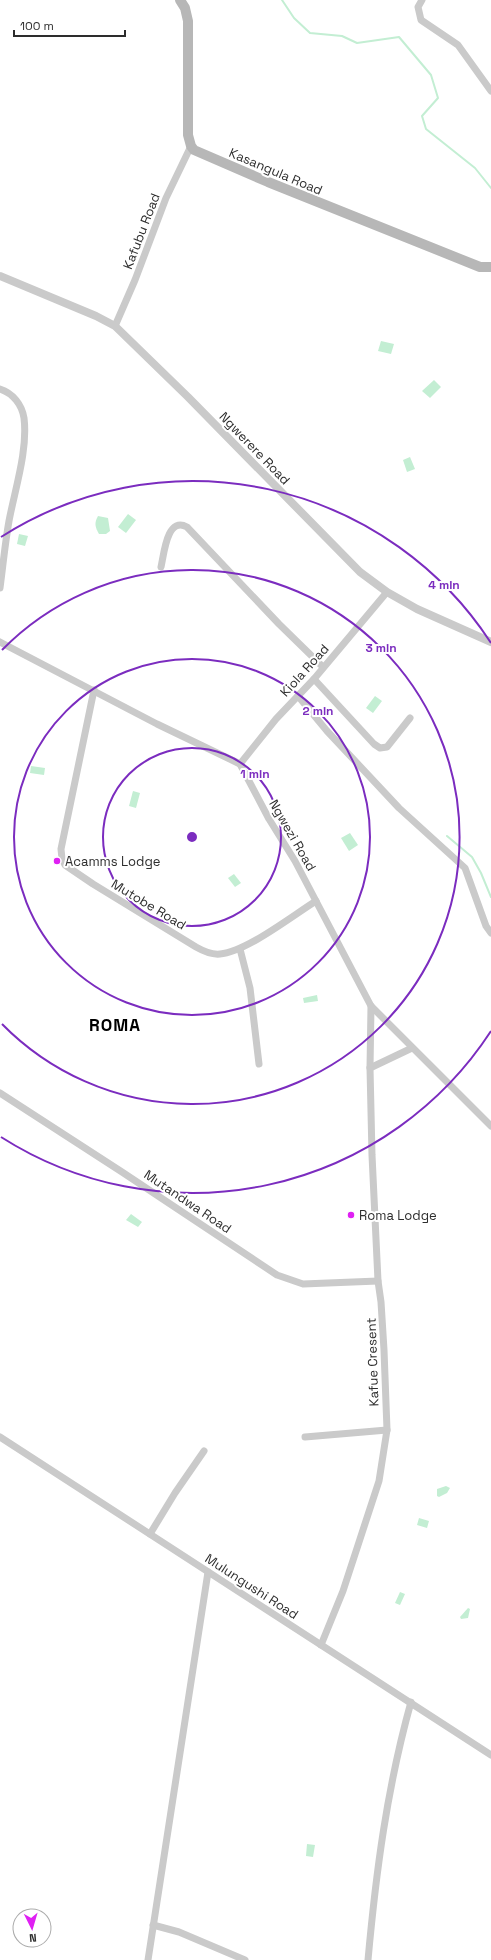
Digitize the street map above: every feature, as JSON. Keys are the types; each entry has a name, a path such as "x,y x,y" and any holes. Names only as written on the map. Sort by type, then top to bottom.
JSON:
{"main road":[{"path":"180,0 185,8 188,21 188,135 191,146"},
{"name":"Kasangula Road","path":"191,146 206,155 327,206 480,267 491,268"}],"street":[{"path":"422,0 418,7 421,20 458,45 491,91"},
{"name":"Kafubu Road","path":"115,326 135,280 166,198 191,146"},
{"name":"Ngwerere Road","path":"0,276 96,316 115,326 188,397 360,572 387,592 417,609 491,642"},
{"path":"0,389 8,391 15,398 21,407 24,425 21,458 9,521 0,588"},
{"path":"161,567 168,536 173,527 177,524 187,526 279,624 323,667"},
{"name":"Kiola Road","path":"240,764 276,719 314,679 387,592"},
{"path":"0,642 157,724 240,764"},
{"path":"314,679 374,744 380,748 387,747 410,718"},
{"name":"Mutobe Road","path":"94,690 61,849 62,859 65,865 93,884 206,952 219,954 240,949 316,901"},
{"path":"298,696 327,731 399,808 465,868 486,926 491,933"},
{"name":"Ngwezi Road","path":"240,764 268,819 295,861 371,1006 491,1126"},
{"path":"240,949 250,988 259,1064"},
{"name":"Kafue Cresent","path":"321,1645 343,1591 379,1481 387,1430 383,1329 378,1281 370,1068 371,1006"},
{"path":"370,1068 412,1048"},
{"name":"Mutandwa Road","path":"0,1093 277,1275 304,1284 378,1281"},
{"path":"305,1437 387,1430"},
{"name":"Mulungushi Road","path":"0,1437 491,1754"},
{"path":"150,1534 175,1493 204,1451"},
{"path":"148,1960 153,1925 161,1887 208,1572"},
{"path":"368,1960 376,1873 384,1820 395,1763 411,1702"},
{"path":"153,1925 179,1932 245,1960"}],"shaded area":[{"path":"381,341 394,344 391,354 378,351"},
{"path":"434,380 441,387 430,398 422,391"},
{"path":"410,457 415,469 407,472 403,460"},
{"path":"128,514 136,520 126,533 118,527"},
{"path":"98,516 108,518 110,531 106,534 99,534 96,525"},
{"path":"19,534 28,536 25,546 17,544"},
{"path":"375,696 382,701 373,713 366,708"},
{"path":"31,766 45,768 44,775 30,773"},
{"path":"133,791 140,793 136,808 129,806"},
{"path":"350,833 358,845 349,851 341,838"},
{"path":"234,874 241,883 235,887 228,878"},
{"path":"317,995 318,1001 304,1003 303,998"},
{"path":"131,1214 142,1222 138,1227 126,1220"},
{"path":"446,1486 450,1488 447,1493 439,1497 437,1496 437,1489"},
{"path":"419,1518 429,1521 427,1528 417,1525"},
{"path":"400,1592 405,1594 400,1605 395,1603"},
{"path":"468,1608 470,1609 468,1618 461,1619 460,1617"},
{"path":"307,1844 315,1845 313,1857 306,1856"}],"waterway":[{"path":"282,0 294,18 310,33 342,36 357,43 399,37 431,75 438,98 422,116 426,129 475,168 491,188"},
{"path":"447,836 472,857 481,873 491,897"}],"place":[{"name":"Acamms Lodge","path":"57,861"},
{"name":"Roma Lodge","path":"351,1215"}],"district":[{"name":"ROMA","path":"115,1025"}]}
